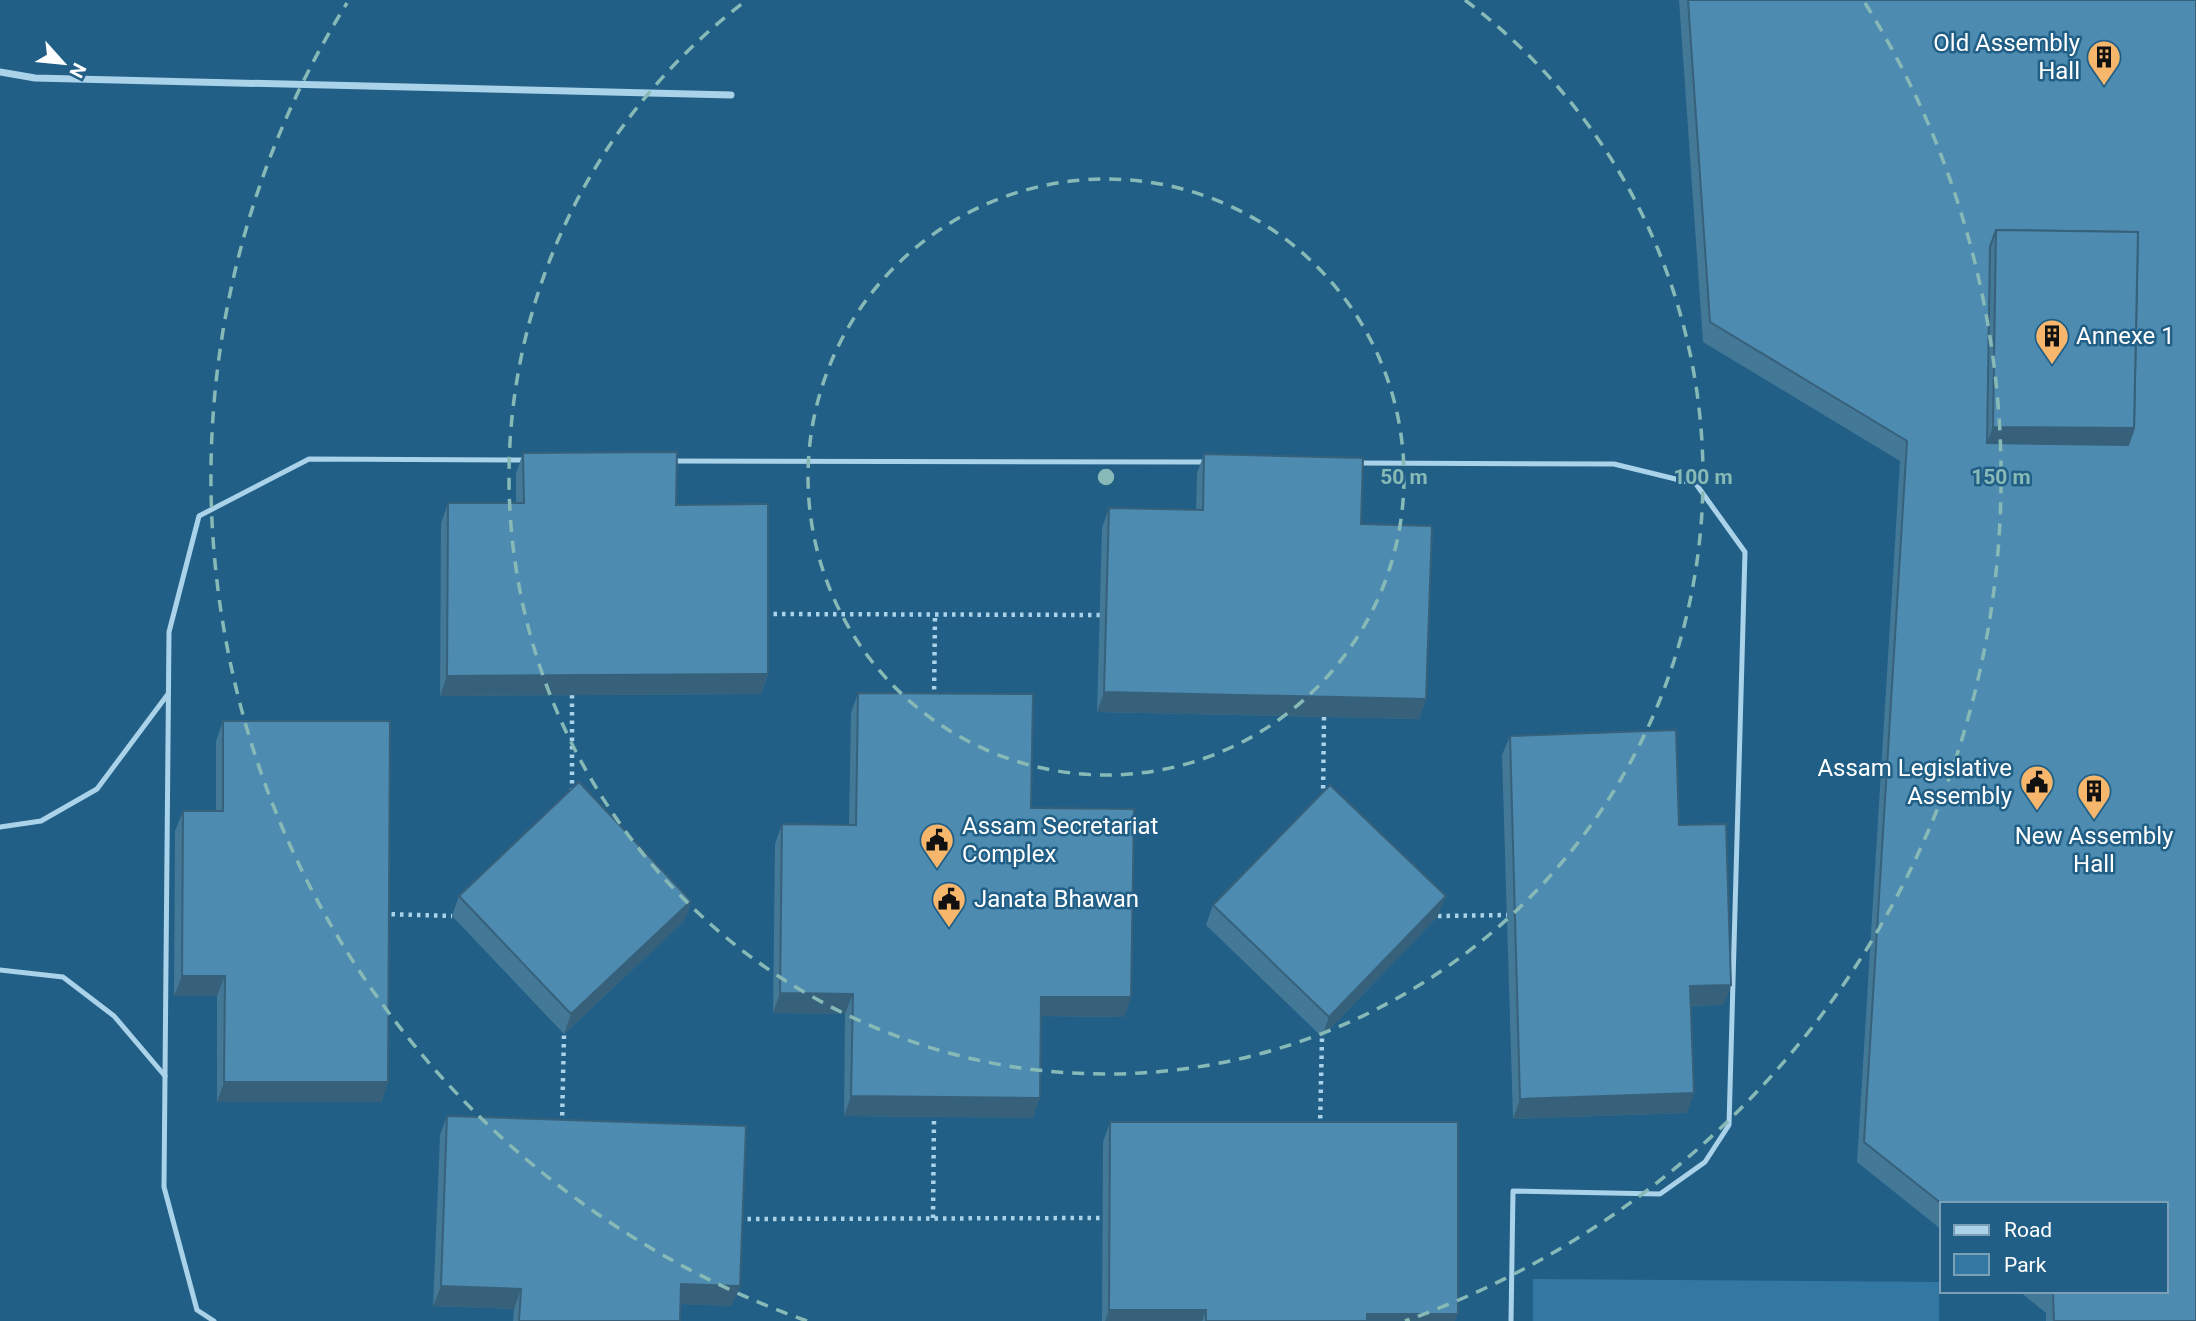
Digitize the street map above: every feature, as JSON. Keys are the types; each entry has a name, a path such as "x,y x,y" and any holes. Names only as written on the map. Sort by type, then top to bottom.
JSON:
{"street":[{"path":"0,72 35,78 731,95"}],"lane":[{"path":"215,1321 197,1310 164,1187 169,632 198,516 309,460 531,460"},
{"path":"656,461 1211,462"},
{"path":"1350,463 1614,464 1696,484 1745,552 1729,1125 1705,1162 1660,1194 1513,1191 1511,1321"},
{"path":"0,827 41,821 97,789 168,694"},
{"path":"0,970 63,977 114,1016 165,1076"}],"path":[{"path":"761,614 1100,615"},
{"path":"934,701 935,615"},
{"path":"572,695 572,802"},
{"path":"1322,804 1324,717"},
{"path":"382,914 452,916"},
{"path":"1438,916 1507,915"},
{"path":"562,1126 564,1034"},
{"path":"1320,1129 1322,1037"},
{"path":"933,1218 934,1117"},
{"path":"736,1219 1102,1218"}],"green space":[{"path":"1533,1279 1939,1282 1939,1321 1533,1321"}],"building":[{"name":"Assam Legislative Assembly","path":"1688,0 2196,0 2196,1321 2054,1321 2053,1293 2168,1293 2168,1202 1940,1202 1864,1142 1907,441 1710,322","holes":["1996,230 2138,232 2134,428 2128,445 1987,443 1990,247"]},
{"name":"Annexe 1","path":"1996,230 2138,232 2134,428 1993,427"},
{"path":"677,452 676,505 768,504 768,674 447,676 448,503 524,503 523,453"},
{"path":"1204,454 1363,458 1361,524 1432,526 1426,699 1104,692 1109,508 1203,510"},
{"name":"Janata Bhawan","path":"858,693 1033,694 1031,808 1134,809 1131,997 1041,997 1040,1098 851,1096 853,994 780,993 782,824 856,825"},
{"path":"223,721 390,721 388,1082 224,1082 225,976 182,976 183,811 223,811"},
{"path":"1676,730 1679,825 1726,824 1731,985 1690,986 1694,1093 1520,1099 1510,736"},
{"path":"579,782 691,901 571,1014 459,896"},
{"name":"Janata Bhawan","path":"1330,785 1446,896 1329,1017 1213,905"},
{"path":"447,1116 746,1126 740,1286 681,1284 680,1321 519,1321 521,1289 441,1286"},
{"path":"1110,1122 1458,1122 1458,1314 1367,1314 1367,1321 1206,1321 1206,1310 1109,1310"}],"place":[{"name":"Old Assembly Hall","path":"2104,87"},
{"name":"Annexe 1","path":"2052,366"},
{"name":"Assam Legislative Assembly","path":"2037,812"},
{"name":"New Assembly Hall","path":"2094,821"},
{"name":"Assam Secretariat Complex","path":"937,870"},
{"name":"Janata Bhawan","path":"949,929"}]}
